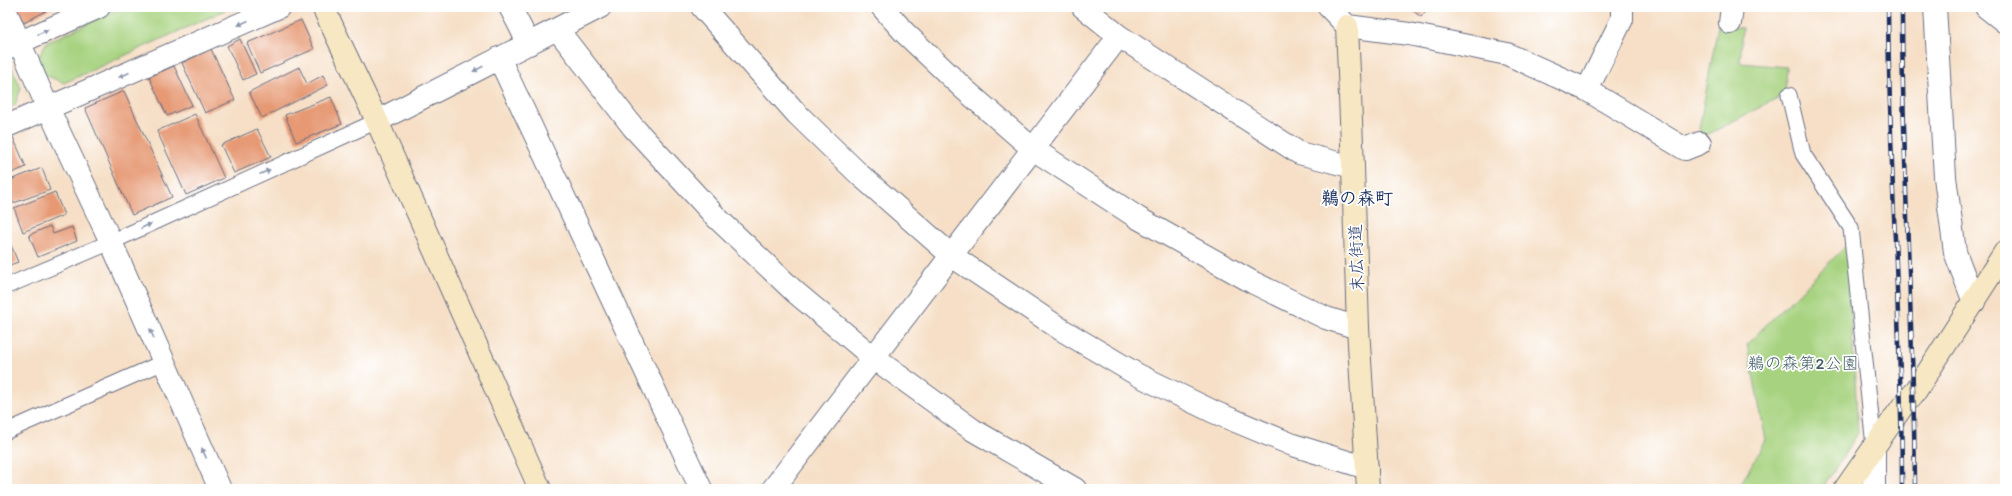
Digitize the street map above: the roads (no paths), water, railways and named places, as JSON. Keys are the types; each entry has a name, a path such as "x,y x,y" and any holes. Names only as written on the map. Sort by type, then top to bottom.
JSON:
{"street":[{"path":"13,45 99,7"},
{"path":"7,126 279,7"},
{"path":"323,7 377,121 540,489"},
{"path":"510,7 529,44"},
{"path":"377,121 600,7"},
{"path":"702,7 797,114 860,175 952,256 1062,330 1138,375 1214,412 1367,478"},
{"path":"882,7 905,33 958,84 1033,149 1138,218 1247,279 1326,318 1358,328"},
{"path":"1082,7 1119,36 1299,153 1354,167"},
{"path":"1329,7 1347,26 1409,34 1507,54 1587,90 1685,149 1700,143"},
{"path":"1587,90 1622,19 1622,7"},
{"path":"1935,7 1947,192 1955,252 1974,302"},
{"path":"1986,7 2005,22"},
{"path":"7,14 13,45 48,108 111,242 220,489"},
{"name":"末広街道","path":"1347,26 1354,167 1358,328 1367,478"},
{"path":"558,29 633,127 717,218 795,292 874,358 973,430 1075,489"},
{"path":"773,489 1119,36"},
{"path":"499,58 701,489"},
{"path":"1845,489 1874,446 1915,392 2005,252"},
{"path":"1874,446 1874,489"}],"lane":[{"path":"1789,95 1803,154 1851,228 1874,446"},
{"path":"7,286 111,242 377,121"},
{"path":"7,431 164,362"}],"railway":[{"path":"1888,7 1900,368 1902,489"},
{"path":"1902,7 1904,128 1913,368 1915,489"}],"district":[{"name":"鵜の森町","path":"1357,198"}],"park label":[{"name":"鵜の森第2公園","path":"1803,363"}]}
